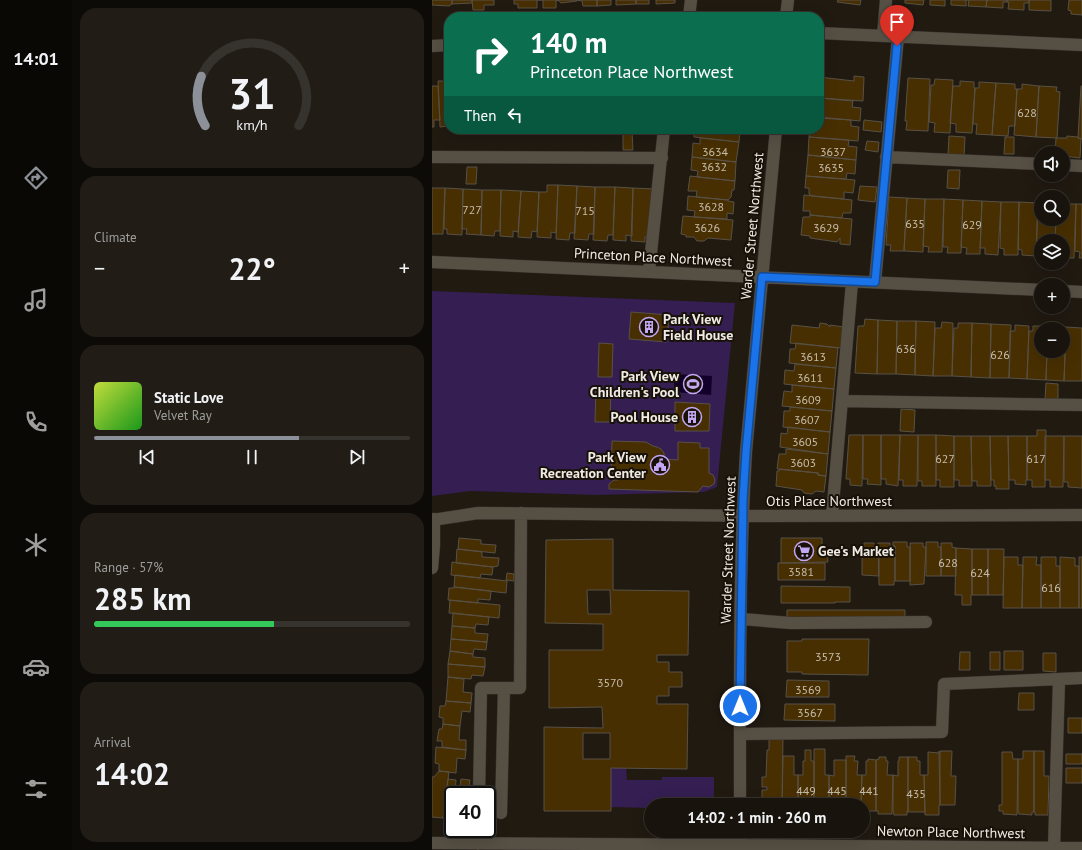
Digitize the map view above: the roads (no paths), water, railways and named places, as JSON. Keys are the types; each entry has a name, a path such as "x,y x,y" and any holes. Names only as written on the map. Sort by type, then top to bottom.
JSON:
{"street":[{"path":"690,12 691,0"},
{"path":"787,12 788,0"},
{"path":"883,36 886,0"},
{"path":"824,33 1082,45"},
{"path":"875,282 898,37"},
{"path":"432,46 444,45"},
{"path":"649,272 664,134"},
{"name":"Warder Street Northwest","path":"740,798 741,619 746,452 776,134"},
{"path":"432,157 662,158"},
{"path":"886,157 1034,164"},
{"path":"1070,165 1082,166"},
{"name":"Princeton Place Northwest","path":"432,262 1034,290"},
{"path":"832,516 852,282"},
{"path":"1070,291 1082,292"},
{"path":"842,401 1082,406"},
{"name":"Otis Place Northwest","path":"433,520 478,513 743,516 1082,515"},
{"path":"479,786 481,688 520,688 521,513"},
{"path":"432,568 434,545 433,520"},
{"path":"741,619 792,623 926,622"},
{"path":"740,734 942,732 944,684 1082,678"},
{"path":"1054,848 1059,680"},
{"path":"501,813 504,688"},
{"path":"478,838 478,844"},
{"name":"Newton Place Northwest","path":"434,844 622,847 1082,848"}],"place":[{"name":"Park View Field House","path":"649,327"},
{"name":"Park View Children's Pool","path":"693,384"},
{"name":"Pool House","path":"692,417"},
{"name":"Park View Recreation Center","path":"660,465"},
{"name":"Gee's Market","path":"804,551"}]}
